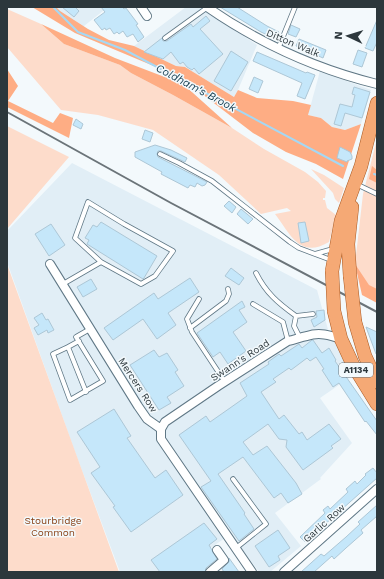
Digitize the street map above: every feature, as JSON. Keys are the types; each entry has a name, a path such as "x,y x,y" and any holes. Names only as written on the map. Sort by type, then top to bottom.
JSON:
{"main road":[{"name":"A1134","path":"377,103 354,185 341,221 333,266 334,311 341,340 353,365 377,404"},
{"name":"A1134","path":"354,185 349,230 348,262 355,322 366,356 377,382"},
{"path":"333,266 338,257 341,256 348,262"}],"street":[{"name":"Ditton Walk","path":"208,7 254,37 278,49 333,71 377,84"},
{"name":"Mercers Row","path":"50,264 147,419 161,429"},
{"name":"Swann's Road","path":"161,429 165,422 288,341 321,334 341,340"},
{"path":"161,429 161,439 252,572"},
{"name":"Garlic Row","path":"284,572 377,489"},
{"path":"210,572 224,560 217,550"}],"lane":[{"path":"165,38 208,7"},
{"path":"278,49 295,7"},
{"path":"160,154 212,181 290,242 299,248 315,254 333,266"},
{"path":"354,185 377,194"},
{"path":"88,202 124,224 174,251 155,276 141,284 101,262 75,238 88,202"},
{"path":"315,254 336,248 346,239 349,230"},
{"path":"62,284 101,262"},
{"path":"256,273 262,285 278,303 296,316 314,314"},
{"path":"190,328 226,301 229,294 228,289"},
{"path":"199,299 187,319 192,332 225,382"},
{"path":"253,304 283,322 288,341"},
{"path":"296,316 294,326 300,339"},
{"path":"79,341 53,354 70,400 103,381 79,341 76,337 90,329"},
{"path":"68,347 86,392"},
{"path":"233,479 266,524 236,548"}],"shaded area":[{"path":"32,7 56,7 88,29 109,40 134,46 176,66 185,67 234,97 238,90 257,98 293,101 311,105 308,115 321,118 332,127 345,130 361,124 343,179 316,164 286,152 253,133 206,97 187,80 75,33"},
{"path":"55,7 108,7 84,26 74,29"},
{"path":"186,7 200,7 257,45 234,97 185,67 176,66 134,46"},
{"path":"41,24 115,58 183,84 232,128 131,73 120,65 64,44"},
{"path":"7,69 18,86 8,101 53,123 60,113 73,118 69,138 7,107"},
{"path":"320,71 371,90 361,124 345,130 332,127 321,118 308,115"},
{"path":"72,163 317,290 329,333 355,374 320,398 352,443 320,478 321,479 275,513 301,546 270,572 259,572 231,534 175,572 120,572 7,262 7,231"},
{"path":"372,166 377,170 377,183 369,179"},
{"path":"355,264 369,285 377,289 377,303 362,295"}],"green space":[{"path":"7,9 41,24 64,44 120,65 131,73 232,128 264,149 305,172 318,182 326,191 325,198 323,198 323,200 325,200 327,208 336,215 329,242 319,247 311,248 303,246 291,237 275,214 291,211 287,208 261,214 219,175 153,130 98,115 61,110 7,47"},
{"path":"7,126 69,157 7,229"},
{"path":"377,139 377,293 361,287 355,264 363,194"},
{"path":"311,169 324,175 344,188 339,203 335,199 333,193"},
{"name":"Stourbridge Common","path":"7,264 119,572 7,572"}],"building":[{"path":"62,7 75,7 79,11 74,17"},
{"path":"101,7 126,8 138,24 136,25 144,37 138,42 133,34 127,37 123,31 119,34 117,32 114,34 110,28 106,30 105,28 102,30 94,20 105,12"},
{"path":"220,7 237,7 279,32 276,39 261,32"},
{"path":"206,16 210,21 200,29 223,54 199,74 194,68 192,70 183,62 180,64 171,52 163,59 144,52 162,38 163,41 167,41 191,24 193,27"},
{"path":"377,20 377,42 373,51 365,48"},
{"path":"291,25 300,29 296,37 288,34"},
{"path":"299,39 326,50 323,58 296,46"},
{"path":"358,50 367,53 362,67 353,64"},
{"path":"231,51 248,62 231,91 214,81"},
{"path":"257,52 306,73 315,75 305,99 297,96 302,83 253,61"},
{"path":"254,77 263,81 258,93 249,89"},
{"path":"354,87 370,92 362,118 345,113 341,126 334,124 340,104 352,107 355,95 352,94"},
{"path":"76,119 83,124 81,129 73,125"},
{"path":"145,130 153,133 150,142 142,139"},
{"path":"155,145 171,150 187,158 185,162 161,151 158,151 157,154 158,157 207,182 205,185 202,186 197,183 195,187 190,185 188,188 161,174 162,172 135,157 135,152"},
{"path":"340,147 350,152 352,159 347,162 337,158"},
{"path":"229,201 236,207 232,213 224,206"},
{"path":"241,209 253,219 248,224 237,214"},
{"path":"101,222 157,256 143,279 87,244 89,240 85,238 93,225 97,227"},
{"path":"305,222 309,241 301,243 298,223"},
{"path":"51,224 65,245 49,256 35,234"},
{"path":"231,268 244,278 239,285 225,276"},
{"path":"190,278 199,292 168,313 176,325 157,339 143,319 113,340 104,328 154,293 158,299"},
{"path":"91,279 97,289 83,297 77,287"},
{"path":"242,301 245,307 239,310 247,322 233,332 246,351 228,364 220,352 213,357 197,333"},
{"path":"324,310 325,320 314,327 311,320 317,317 316,311"},
{"path":"42,313 46,320 48,319 54,330 48,333 47,330 38,335 34,328 39,325 34,318"},
{"path":"366,327 377,332 377,354 376,354"},
{"path":"312,340 322,353 329,348 336,360 335,361 377,421 377,435 366,421 365,422 339,383 333,387 316,357 310,361 307,358 291,370 289,368 273,379 276,382 261,392 279,419 284,415 299,434 302,432 307,440 329,424 341,439 331,446 333,448 303,470 286,447 287,440 279,439 268,424 243,442 253,455 267,446 296,483 302,494 288,503 281,493 274,498 243,457 218,474 245,513 244,514 254,529 239,541 201,487 211,481 179,435 206,416 210,422 247,396 240,383 269,364 268,362 279,354 281,356 299,344 302,348"},
{"path":"154,350 159,357 167,353 178,370 175,372 184,386 167,397 171,403 159,410 130,365"},
{"path":"114,409 131,436 127,438 155,478 166,470 183,495 131,532 113,507 115,506 91,473 100,467 77,432"},
{"path":"373,468 377,473 377,478 305,542 300,537 325,513 323,510 328,506 330,509 348,492 346,489 355,481 357,484 366,475 365,474"},
{"path":"377,505 377,516 361,530 363,533 334,559 332,556 314,572 301,572 321,554 324,556 346,537 360,524 358,522"},
{"path":"204,523 217,539 209,545 217,559 206,568 205,572 160,572 151,560"},
{"path":"278,530 290,548 278,556 280,560 269,567 255,546"},
{"path":"229,558 239,572 224,572 222,569 229,562"}],"waterway":[{"name":"Coldham's Brook","path":"53,7 78,32 125,50 343,166"}],"railway":[{"path":"7,112 171,203 377,312"}]}
